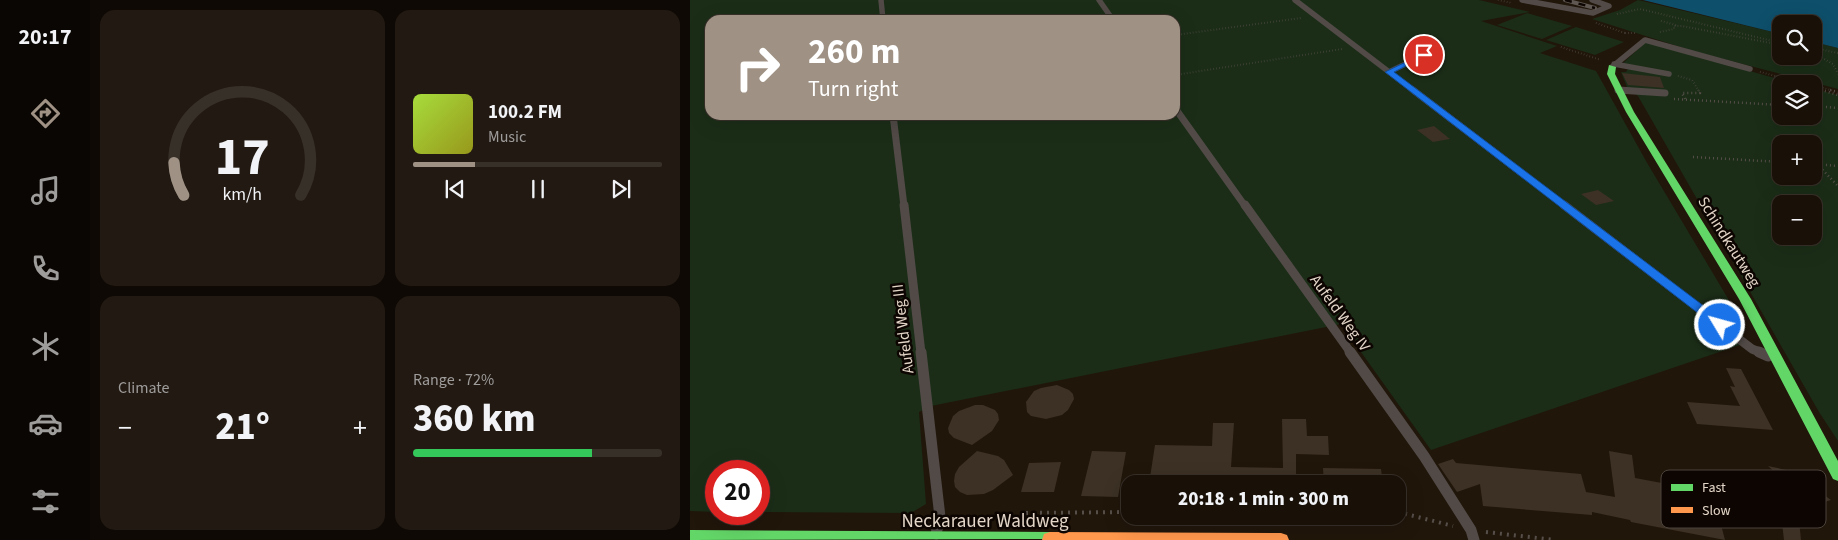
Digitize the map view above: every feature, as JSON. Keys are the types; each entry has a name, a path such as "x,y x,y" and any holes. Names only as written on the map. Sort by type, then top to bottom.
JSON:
{"street":[{"name":"Schindkautweg","path":"1613,66 1611,74 1618,90 1745,299 1838,475"},
{"name":"Neckarauer Waldweg","path":"690,537 1281,540"}],"lane":[{"path":"881,0 882,15"},
{"path":"1099,0 1110,15"},
{"path":"1295,0 1752,349 1776,359"},
{"path":"1522,0 1593,13 1598,13 1609,6 1592,0"},
{"path":"1613,66 1645,40 1750,70"},
{"path":"1389,72 1436,48"},
{"path":"1613,66 1669,74"},
{"path":"1618,90 1667,96"},
{"name":"Aufeld Weg IV","path":"1180,115 1424,456 1471,530 1474,540"},
{"name":"Aufeld Weg III","path":"894,120 940,517 935,538"}],"path":[{"path":"1616,15 1640,9 1772,41"},
{"path":"1180,34 1316,16"},
{"path":"1596,23 1602,21"},
{"path":"1662,21 1772,41"},
{"path":"1655,33 1674,29 1674,26 1682,26"},
{"path":"1624,33 1638,33"},
{"path":"1180,74 1356,47"},
{"path":"1561,47 1613,66"},
{"path":"1822,50 1838,53"},
{"path":"1822,58 1832,64 1838,74"},
{"path":"1832,64 1838,63"},
{"path":"1750,70 1772,76"},
{"path":"1750,70 1772,76"},
{"path":"1669,74 1692,80 1700,93 1682,93 1686,100"},
{"path":"1822,89 1838,94"},
{"path":"1667,96 1686,100 1772,105"},
{"path":"1822,107 1838,108"},
{"path":"1693,157 1772,161"},
{"path":"1822,165 1838,166"},
{"path":"1822,171 1838,186"}],"green space":[{"path":"690,0 1479,0 1530,12 1481,21 1557,46 1540,53 1596,71 1646,161 1745,327 1740,345 1431,450 1341,324 931,406 919,412 926,504 911,513 770,512 770,460 705,460 705,512 690,511"},
{"path":"1638,0 1772,32 1772,65 1822,65 1822,44 1838,48 1838,89 1822,85 1822,75 1785,75 1693,51 1592,19 1620,10"},
{"path":"1527,13 1572,26 1542,39 1497,25"},
{"path":"1576,27 1624,42 1595,55 1546,40"},
{"path":"1646,42 1772,77 1772,125 1822,125 1822,91 1838,95 1838,441 1819,412 1638,96 1627,87 1621,72 1626,72 1629,67 1622,64"}],"water":[{"path":"1643,0 1838,0 1838,48 1822,44 1822,15 1772,15 1772,32"}],"building":[{"path":"1622,73 1660,77 1664,88 1628,85"},
{"path":"1434,126 1450,139 1433,142 1417,130"},
{"path":"1598,190 1614,201 1596,205 1581,194"},
{"path":"1726,368 1741,369 1773,430 1697,424 1687,402 1740,406 1730,386 1735,387"},
{"path":"1057,385 1069,390 1073,394 1074,399 1068,410 1062,415 1046,419 1031,416 1027,412 1026,402 1034,391"},
{"path":"975,405 983,405 995,410 999,420 992,431 972,445 954,438 949,433 948,428 953,416 959,411"},
{"path":"1282,419 1306,419 1307,436 1328,436 1329,455 1296,454 1296,475 1150,475 1155,445 1212,446 1213,423 1234,423 1231,467 1283,468"},
{"path":"977,451 998,456 1004,460 1013,475 993,490 984,494 967,495 955,487 955,474 959,467"},
{"path":"1092,451 1126,452 1118,497 1081,496"},
{"path":"1609,451 1632,455 1635,478 1661,483 1661,528 1592,512 1592,515 1483,506 1480,484 1457,492 1438,464 1453,459 1456,463 1581,474 1586,492 1615,497"},
{"path":"1061,462 1054,492 1021,492 1029,463"},
{"path":"1768,466 1786,470 1772,470"},
{"path":"1323,468 1381,469 1382,475 1323,475"},
{"path":"1662,528 1722,528 1725,540"},
{"path":"1783,528 1800,528 1801,540 1784,540"}],"railway":[{"path":"1565,0 1595,8"}],"traffic: fast":[{"path":"1612,67 1611,74 1630,112 1745,299 1838,475"},
{"path":"690,537 1050,539"}],"traffic: slow":[{"path":"1050,539 1281,540"}],"route":[{"path":"1424,55 1389,72 1720,325"}]}
